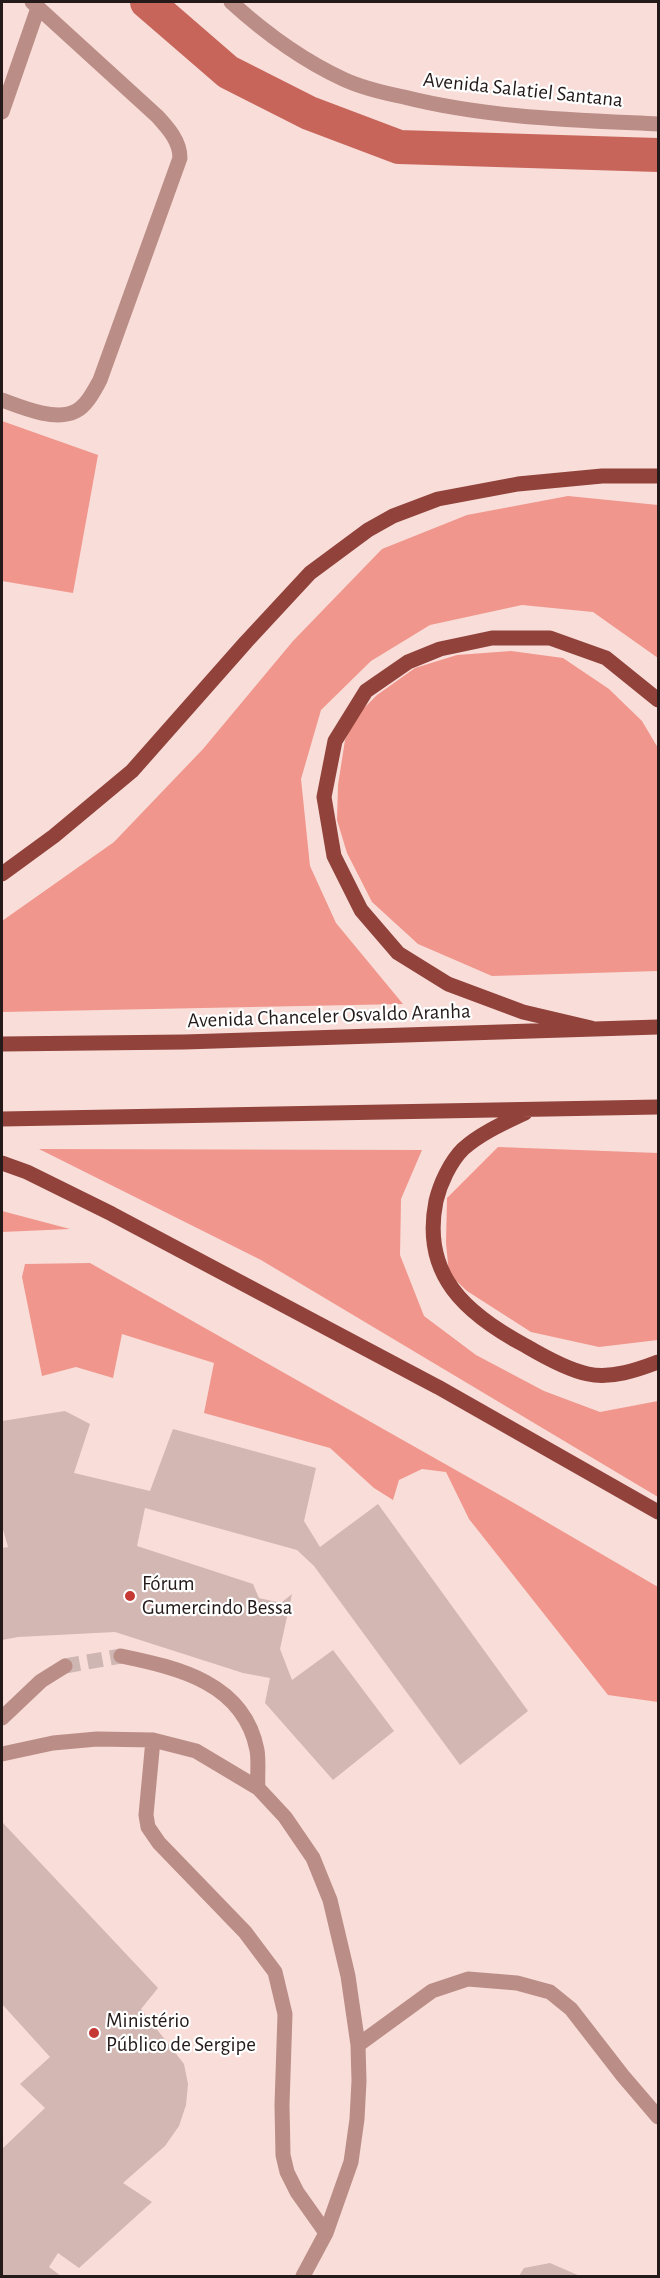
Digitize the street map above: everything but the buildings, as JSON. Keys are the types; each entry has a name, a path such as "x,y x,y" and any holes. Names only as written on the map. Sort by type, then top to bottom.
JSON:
{"main road":[{"path":"2,874 54,836 132,771 310,573 368,530 393,516 438,500 507,486 602,476 658,477"},
{"path":"591,1028 523,1012 448,984 398,953 361,910 334,856 324,797 335,741 366,691 408,662 440,649 492,638 550,638 606,658 658,700"},
{"name":"Avenida Chanceler Osvaldo Aranha","path":"2,1044 184,1042 658,1027"},
{"path":"2,1119 658,1107"},
{"path":"531,1110 495,1127 462,1150 448,1171 438,1192 434,1214 432,1242 439,1266 452,1290 500,1332 542,1355 588,1374 629,1373 658,1362"},
{"path":"2,1163 27,1172 112,1214 417,1376 658,1512"}],"street":[{"name":"Avenida Salatiel Santana","path":"231,2 254,22 299,54 344,80 387,93 445,107 550,118 658,124"},
{"path":"2,112 35,5 157,116 168,127 180,149 176,173 100,380 93,393 76,411 54,414 2,400"},
{"path":"121,1656 153,1663 196,1678 224,1692 247,1721 257,1751 258,1788"},
{"path":"2,1718 41,1681 65,1666"},
{"path":"2,1754 53,1743 97,1739 153,1740 196,1750 258,1788 285,1817 313,1858 330,1900 348,1976 358,2045 359,2081 351,2162 326,2233 303,2277"},
{"path":"153,1740 147,1784 148,1827 159,1843 245,1932 275,1972 285,2014 283,2155 287,2172 297,2192 326,2233"},
{"path":"358,2045 432,1991 468,1979 517,1983 550,1992 571,2009 658,2117"}],"shaded area":[{"path":"2,421 98,455 73,593 2,581"},
{"path":"568,496 658,505 658,658 593,612 522,605 430,625 371,661 321,710 301,779 310,866 336,923 403,1004 2,1012 2,921 114,842 203,749 293,641 382,549 467,515"},
{"path":"511,651 563,658 609,689 642,721 658,748 658,971 492,976 418,944 372,902 347,853 337,820 338,785 345,740 357,715 377,695 415,668 457,655"},
{"path":"498,1147 658,1153 658,1340 599,1347 531,1332 467,1291 449,1274 446,1243 447,1198"},
{"path":"39,1149 422,1150 401,1199 400,1255 424,1316 476,1355 544,1391 600,1412 658,1401 658,1497 261,1260"},
{"path":"2,1211 70,1229 2,1232"},
{"path":"90,1263 658,1587 658,1702 608,1695 469,1519 446,1472 422,1469 399,1480 393,1500 374,1488 330,1448 204,1413 214,1363 122,1334 113,1378 76,1367 42,1376 22,1277 25,1264"}],"waterway":[{"path":"147,2 228,72 309,113 399,147 658,155"}],"tunnel":[{"path":"65,1666 121,1656"}],"place":[{"name":"Fórum Gumercindo Bessa","path":"130,1596"},
{"name":"Ministério Público de Sergipe","path":"94,2033"}]}
